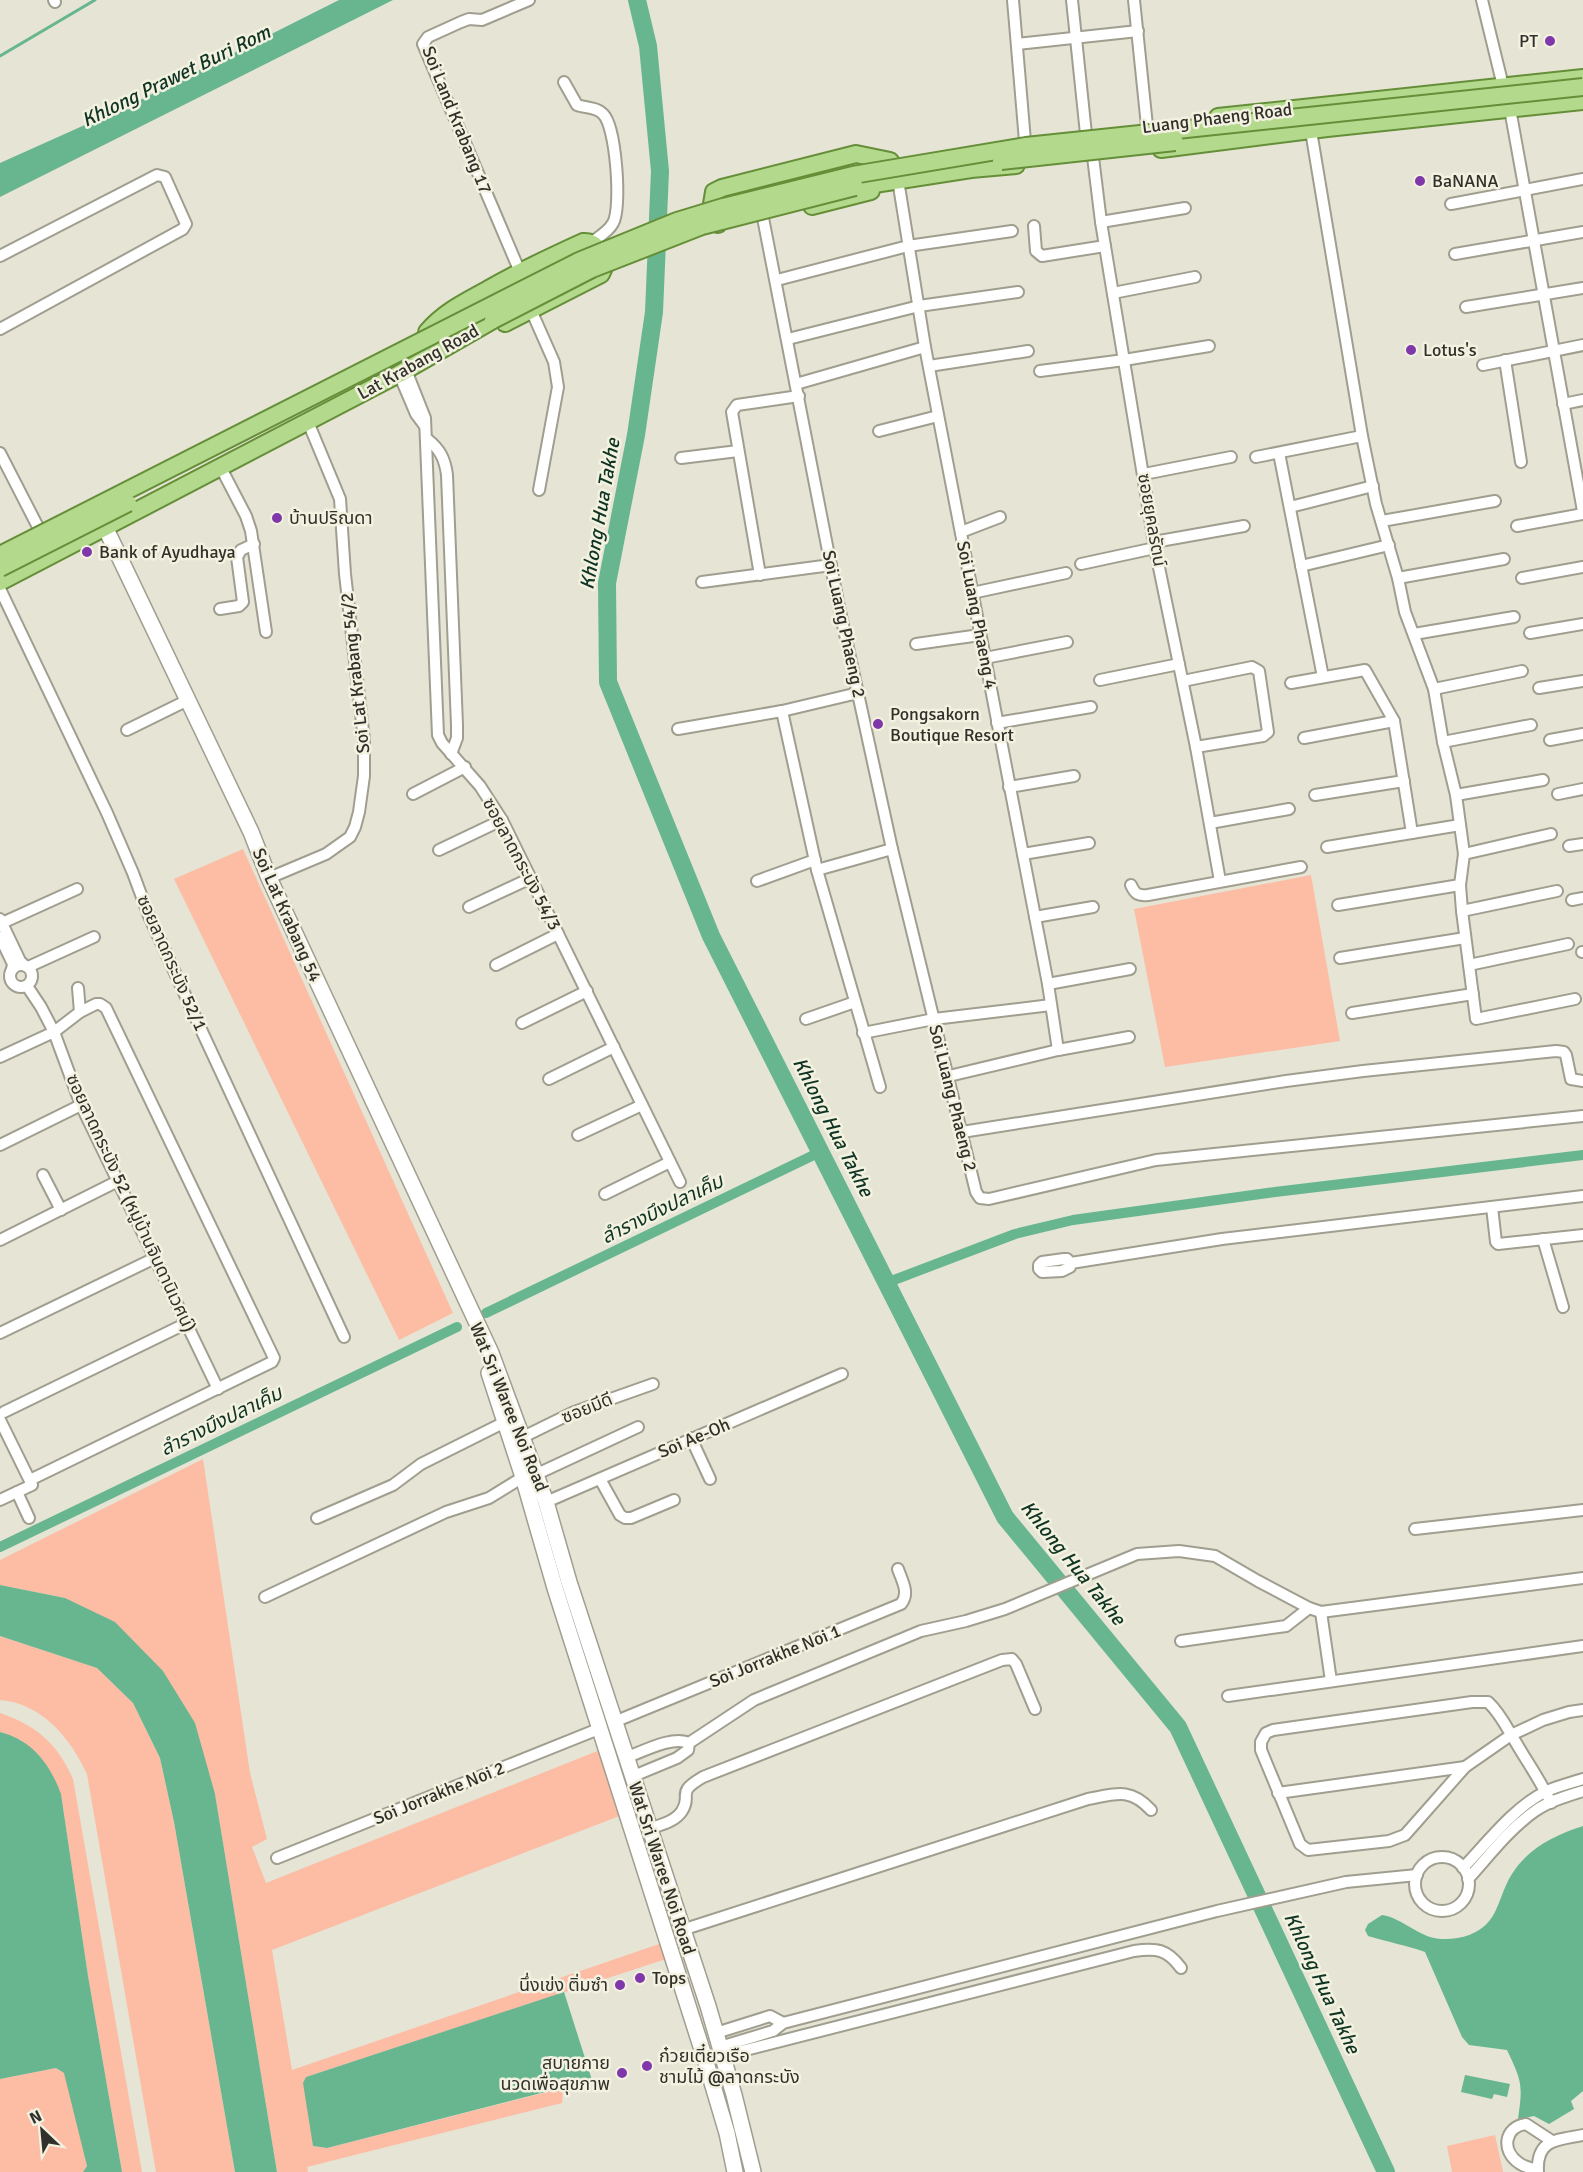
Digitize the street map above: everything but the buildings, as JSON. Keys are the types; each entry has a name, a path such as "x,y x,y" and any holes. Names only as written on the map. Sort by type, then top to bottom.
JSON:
{"main road":[{"name":"Luang Phaeng Road","path":"852,169 981,146 1583,78"},
{"path":"0,555 579,261 677,221 723,207 853,175 1026,146 1583,87"},
{"path":"0,568 311,410 567,274 648,239 720,215 849,182 926,169 1583,93"},
{"name":"Luang Phaeng Road","path":"855,187 971,170 1583,101"},
{"path":"890,161 856,154 714,192 712,204 716,222 723,227 763,218 857,195 897,180"},
{"name":"Lat Krabang Road","path":"0,546 585,253 697,209 852,169"},
{"name":"Lat Krabang Road","path":"0,582 221,468 402,372 493,320 592,269 702,226 855,187"},
{"path":"427,332 438,319 449,311 520,272 583,242 592,242 596,245 605,265 601,274 455,348 436,353"},
{"path":"92,500 105,527"},
{"name":"Soi Lat Krabang 54","path":"105,527 251,832 269,878 467,1304"},
{"name":"Wat Sri Waree Noi Road","path":"467,1304 505,1422 530,1475 546,1502 607,1725 727,2133 735,2172"},
{"name":"Wat Sri Waree Noi Road","path":"467,1304 491,1353 523,1437 550,1570 607,1725 626,1758 719,2045 753,2172"},
{"path":"701,2045 719,2045"}],"street":[{"name":"Soi Land Krabang 17","path":"520,272 423,44 428,37 461,21 482,20 529,0"},
{"path":"1012,0 1025,141"},
{"path":"1072,0 1086,134"},
{"path":"1134,0 1148,126"},
{"path":"1482,0 1503,86"},
{"path":"1017,44 1138,31"},
{"path":"564,82 577,105 597,110 605,116 613,137 616,168 614,223 592,242"},
{"path":"1510,109 1563,404 1578,456 1583,512 1517,526"},
{"path":"1311,131 1362,436 1405,612 1434,689 1443,742 1456,795 1464,854 1460,885 1462,911 1476,1019 1575,999"},
{"name":"ซอยยุคลรัตน์","path":"1092,157 1154,545 1196,747 1220,881"},
{"path":"0,256 157,175 165,177 186,224 183,228 0,329"},
{"path":"1451,204 1583,179"},
{"name":"Soi Luang Phaeng 4","path":"897,180 925,347 1048,984 1058,1050"},
{"path":"1101,222 1185,208"},
{"name":"Soi Luang Phaeng 2","path":"763,218 777,280 831,565 892,849 976,1192 980,1198 984,1200 1156,1160 1583,1116"},
{"path":"1034,226 1036,251 1042,256 1105,246"},
{"path":"777,280 908,246 1012,231"},
{"path":"1455,254 1583,232"},
{"path":"1113,293 1196,277"},
{"path":"1466,307 1583,288"},
{"path":"788,339 918,306 1018,292"},
{"path":"531,310 554,362 558,387 539,490"},
{"path":"1483,365 1583,345"},
{"path":"1040,371 1209,346"},
{"path":"796,384 925,347"},
{"path":"929,366 1028,351"},
{"path":"1505,360 1521,462"},
{"name":"ซอยลาดกระบัง 54/3","path":"402,372 424,410 427,439 437,729 442,744 465,767 491,800 502,820 680,1182"},
{"path":"760,575 732,416 734,407 737,405 799,396"},
{"path":"1563,404 1583,400"},
{"path":"879,431 938,416"},
{"name":"Soi Lat Krabang 54/2","path":"269,878 326,854 350,837 359,812 364,776 364,740 345,574 340,499 308,422"},
{"path":"1256,457 1362,436"},
{"path":"427,439 441,453 447,475 457,725 457,738 451,754"},
{"path":"681,458 738,451"},
{"path":"0,453 38,527"},
{"path":"1279,453 1323,677"},
{"path":"1144,474 1231,457"},
{"path":"221,468 246,516 254,544 266,632"},
{"path":"1290,507 1373,486"},
{"path":"1382,521 1496,501"},
{"path":"960,532 1000,517"},
{"path":"1081,564 1154,545 1244,526"},
{"path":"219,609 239,606 243,602 237,557 241,550 254,544"},
{"path":"1301,566 1389,545"},
{"path":"1398,578 1504,559"},
{"path":"702,582 831,565"},
{"path":"1522,578 1583,567"},
{"path":"972,593 1066,573"},
{"name":"ซอยลาดกระบัง 52/1","path":"0,589 107,813 149,916 344,1337"},
{"path":"1414,634 1514,617"},
{"path":"1530,633 1583,624"},
{"path":"916,644 981,635"},
{"path":"985,658 1067,642"},
{"path":"1100,680 1179,664"},
{"path":"1183,681 1252,667 1259,671 1268,732 1263,736 1196,747"},
{"path":"1291,683 1365,670 1394,721 1412,833"},
{"path":"1434,689 1522,671"},
{"path":"1539,688 1583,681"},
{"path":"678,729 782,711 858,693"},
{"path":"127,730 188,700"},
{"path":"997,723 1091,707"},
{"path":"782,711 816,865 880,1087"},
{"path":"1304,738 1394,721"},
{"path":"1443,742 1531,725"},
{"path":"1550,740 1583,734"},
{"path":"412,794 465,767"},
{"path":"1009,787 1074,776"},
{"path":"1456,795 1543,780"},
{"path":"1315,795 1404,781"},
{"path":"1558,794 1583,789"},
{"path":"1210,823 1289,809"},
{"path":"439,850 502,820"},
{"path":"1328,847 1460,825"},
{"path":"1464,854 1551,834"},
{"path":"1023,854 1089,843"},
{"path":"1569,846 1583,844"},
{"path":"757,881 816,865 892,849"},
{"path":"1131,885 1134,892 1141,896 1301,867"},
{"path":"469,907 531,878"},
{"path":"1338,905 1460,885"},
{"path":"0,937 19,967 31,970 32,979 27,986 14,984 10,975 19,967 20,962 1,922 77,889"},
{"path":"1462,911 1557,891"},
{"path":"1035,917 1094,907"},
{"path":"496,965 558,934"},
{"path":"0,971 19,967 94,938"},
{"path":"1340,958 1465,938"},
{"path":"1469,965 1568,944"},
{"path":"1048,984 1130,969"},
{"name":"ซอยลาดกระบัง 52 (หมู่บ้านจินดานิเวศน์)","path":"27,986 42,1006 81,1106 218,1389"},
{"path":"78,988 80,1012"},
{"path":"522,1023 587,991"},
{"path":"1352,1013 1473,994"},
{"path":"806,1019 855,1002"},
{"path":"0,1057 54,1032 80,1012 96,1004 103,1005 274,1356 272,1362 33,1481 0,1500"},
{"path":"863,1033 934,1019 1051,1005"},
{"path":"949,1076 1058,1050 1130,1037"},
{"path":"549,1079 614,1047"},
{"path":"962,1132 1297,1080 1556,1052 1564,1052 1571,1079 1583,1081"},
{"path":"578,1135 642,1105"},
{"path":"0,1145 81,1106"},
{"path":"605,1194 670,1162"},
{"path":"43,1174 61,1210"},
{"path":"0,1240 118,1181"},
{"path":"1071,1263 1234,1237 1583,1196"},
{"path":"1492,1207 1496,1243 1583,1235"},
{"path":"1543,1239 1563,1307"},
{"path":"0,1334 155,1258"},
{"path":"33,1481 5,1443 2,1416 187,1323"},
{"name":"Soi Ae-Oh","path":"546,1502 842,1374"},
{"name":"ซอยมีดี","path":"523,1437 574,1412 653,1384"},
{"path":"317,1518 393,1485 421,1464 505,1422"},
{"path":"265,1597 446,1512 489,1498 530,1475 638,1427"},
{"path":"692,1438 710,1479"},
{"path":"600,1479 620,1515 625,1518 631,1518 674,1500"},
{"path":"17,1492 28,1518"},
{"path":"1415,1529 1583,1510"},
{"path":"632,1777 677,1758 687,1750 689,1743 754,1700 921,1631 1005,1609 1137,1554 1179,1551 1215,1556 1309,1608 1321,1612 1583,1578"},
{"name":"Soi Jorrakhe Noi 1","path":"607,1725 901,1604 906,1597 906,1590 898,1569"},
{"path":"1181,1641 1286,1626 1309,1608"},
{"path":"1321,1612 1331,1681"},
{"path":"1228,1696 1583,1646"},
{"path":"648,1829 678,1816 684,1809 687,1787 703,1777 1002,1660 1012,1659 1016,1664 1035,1709"},
{"path":"1551,1803 1546,1791 1511,1736 1495,1708 1488,1702 1472,1702 1274,1730 1266,1733 1261,1742 1261,1750 1278,1793 1304,1849 1308,1850 1389,1841 1405,1835 1465,1767 1511,1736 1555,1716 1583,1710"},
{"name":"Soi Jorrakhe Noi 2","path":"277,1858 607,1725"},
{"path":"626,1758 669,1742 682,1739 689,1743"},
{"path":"1278,1793 1465,1767"},
{"path":"1463,1868 1504,1824 1546,1791 1583,1779"},
{"path":"1468,1879 1505,1838 1535,1811 1583,1791"},
{"path":"682,1930 1088,1799 1118,1793 1133,1795 1151,1810"},
{"path":"1447,1858 1463,1868 1468,1879 1468,1888 1460,1904 1444,1911 1427,1906 1420,1900 1416,1892 1417,1875 1429,1861 1447,1858"},
{"path":"719,2045 770,2016 783,2023 1218,1911 1346,1882 1417,1875"},
{"path":"719,2045 1134,1951 1150,1949 1163,1951 1173,1956 1181,1968"},
{"path":"1552,2141 1526,2124 1513,2129 1508,2136 1507,2144 1514,2159 1521,2165 1537,2171 1540,2152 1545,2145 1552,2141 1583,2135"}],"shaded area":[{"path":"339,0 393,0 0,197 0,163 136,102"},
{"path":"243,849 453,1313 399,1340 174,879"},
{"path":"1311,875 1340,1041 1165,1067 1134,909"},
{"path":"203,1459 250,1773 267,1839 252,1847 266,1883 600,1750 622,1815 272,1950 292,2070 662,1943 666,1959 306,2077 313,2146 327,2148 563,2088 562,2103 307,2167 308,2172 277,2172 215,1794 65,1598 0,1585 0,1560"},
{"path":"0,1585 65,1598 115,1622 163,1671 195,1723 215,1794 277,2172 235,2172 174,1822 160,1758 133,1703 97,1668 0,1636"},
{"path":"0,1636 97,1668 133,1703 160,1758 174,1822 235,2172 156,2172 87,1774 73,1748 53,1725 29,1708 0,1700"},
{"path":"0,1713 25,1724 44,1737 60,1755 73,1779 142,2172 122,2172 88,1976 61,1794 21,1740 0,1732"},
{"path":"0,1732 21,1741 38,1755 57,1783 61,1794 88,1976 122,2172 83,2172 87,2166 64,2073 56,2068 0,2079"},
{"path":"1583,1826 1583,2091 1571,2101 1574,2109 1549,2124 1534,2116 1518,2119 1520,2083 1507,2050 1469,2045 1462,2037 1425,1952 1368,1936 1365,1930 1368,1924 1382,1915 1433,1938 1454,1939 1468,1936 1485,1925 1493,1915 1509,1879 1526,1857 1552,1838"},
{"path":"564,1992 592,2080 327,2148 313,2146 303,2083 306,2077"},
{"path":"56,2068 64,2073 68,2081 87,2166 83,2172 0,2172 0,2079"},
{"path":"1465,2075 1510,2084 1507,2097 1494,2094 1492,2099 1461,2092"},
{"path":"1495,2135 1503,2172 1452,2172 1447,2146"}],"waterway":[{"path":"0,56 95,0"},
{"name":"Khlong Hua Takhe","path":"637,0 648,46 660,171 654,312 636,435 607,583 608,682 711,936 1005,1517 1178,1727 1386,2172"},
{"name":"ลำรางบึงปลาเค็ม","path":"486,1313 820,1152"},
{"path":"886,1283 1015,1234 1073,1220 1275,1192 1583,1155"},
{"name":"ลำรางบึงปลาเค็ม","path":"0,1547 457,1327"}],"place":[{"name":"PT","path":"1550,41"},
{"name":"BaNANA","path":"1420,181"},
{"name":"Lotus's","path":"1411,350"},
{"name":"บ้านปริณดา","path":"277,518"},
{"name":"Bank of Ayudhaya","path":"87,552"},
{"name":"Pongsakorn Boutique Resort","path":"878,724"},
{"name":"Tops","path":"640,1978"},
{"name":"นึ่งเข่ง ติ่มซำ","path":"620,1985"},
{"name":"ก๋วยเตี๋ยวเรือ ชามไม้ @ลาดกระบัง","path":"647,2066"},
{"name":"สบายกาย นวดเพื่อสุขภาพ","path":"622,2073"}],"water label":[{"name":"Khlong Prawet Buri Rom","path":"176,76"}]}
